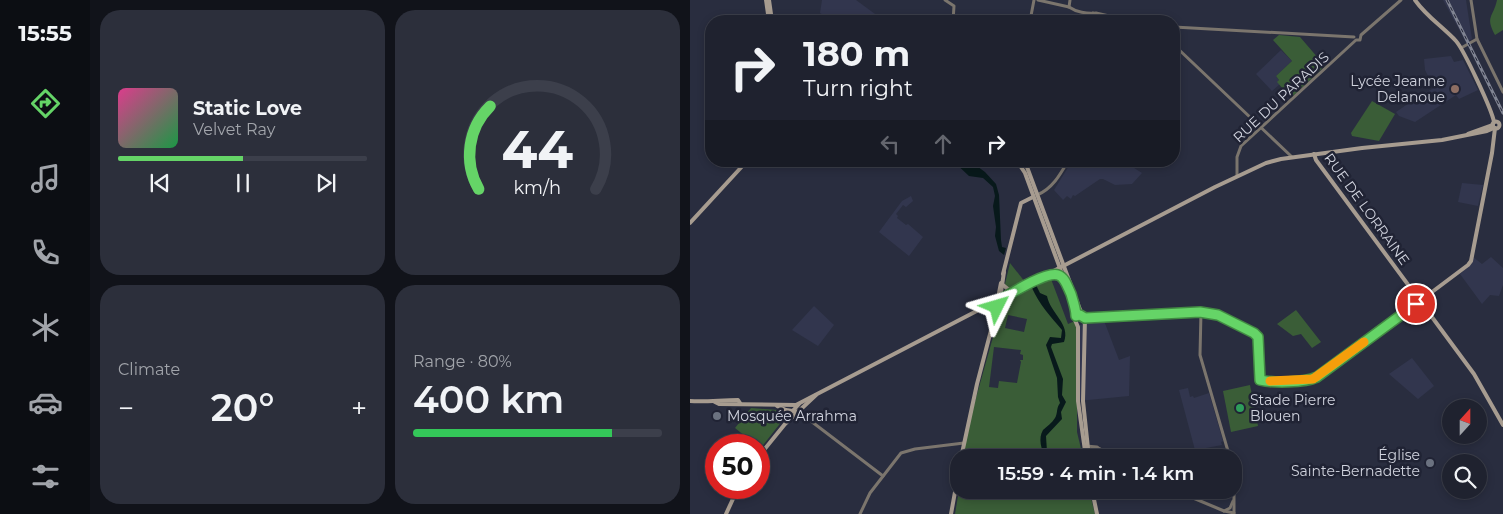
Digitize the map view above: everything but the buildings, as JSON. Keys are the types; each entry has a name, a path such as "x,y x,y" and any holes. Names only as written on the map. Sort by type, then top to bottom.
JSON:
{"main road":[{"path":"767,0 769,15"},
{"path":"1415,0 1461,48 1498,125 1471,261 1420,301"},
{"path":"690,401 738,405 740,403 792,405 801,402 1237,176 1266,163 1314,154 1442,140 1487,131 1498,125"},
{"path":"1466,135 1498,125"},
{"path":"1494,144 1498,125"},
{"path":"1487,131 1494,137"},
{"name":"RUE DE LORRAINE","path":"1314,154 1316,160 1474,374 1503,425"},
{"path":"690,223 741,167"},
{"path":"1024,167 1062,267 1084,316 1083,400 1088,449"},
{"path":"998,301 998,294 1021,203 1035,196"},
{"path":"1062,267 1075,307 1075,320 1078,324 1078,401 1088,449"},
{"path":"963,449 1003,285 1004,272"},
{"path":"1048,275 1060,275 1066,282"},
{"path":"1003,285 1011,290 1022,288"},
{"path":"986,307 995,314"},
{"path":"1076,316 1084,316"},
{"path":"1078,324 1084,323"},
{"path":"770,442 785,424 818,394"},
{"path":"785,424 789,415 801,402"},
{"path":"775,405 786,410 799,412"},
{"path":"786,410 789,415"},
{"path":"726,514 733,499"},
{"path":"951,514 954,499"},
{"path":"1094,499 1097,514"}],"street":[{"path":"945,0 954,6 953,15"},
{"path":"1031,15 1034,0"},
{"path":"1038,0 1090,14 1102,15"},
{"path":"1069,7 1070,0"},
{"path":"1180,27 1355,39 1357,33 1361,35 1401,0"},
{"path":"1472,0 1477,39 1503,92"},
{"name":"RUE DU PARADIS","path":"1237,176 1236,168 1239,150 1355,39"},
{"path":"1461,48 1477,39"},
{"path":"1180,51 1263,127 1292,157"},
{"path":"1035,196 1043,192 1054,182 1064,167"},
{"path":"1084,316 1202,312 1218,315 1256,335 1260,380 1306,380 1317,377 1420,301"},
{"path":"1202,312 1200,355 1227,449"},
{"path":"799,412 883,476"},
{"path":"860,514 868,496 903,451 964,443"},
{"path":"1195,499 1234,514 1234,500"},
{"path":"1224,511 1230,508 1234,500"}],"shaded area":[{"path":"822,0 856,0 875,14 824,15 820,13"},
{"path":"1443,0 1466,0 1472,39 1466,42"},
{"path":"1281,50 1292,61 1276,76 1280,84 1272,91 1256,74"},
{"name":"Lycée Jeanne Delanoue","path":"1451,56 1454,62 1463,60 1478,90 1459,99 1456,95 1415,122 1399,116 1396,112 1434,88 1425,70 1424,59"},
{"path":"959,167 978,167 996,184 999,195 1002,247 1006,248 1004,255 999,251 995,236 996,227 993,206 995,196 993,187 983,178 969,176"},
{"path":"1068,167 1132,167 1142,173 1132,184 1115,185 1100,179 1075,196 1073,195 1071,199 1067,196 1063,200 1054,190"},
{"path":"1462,183 1483,185 1478,206 1458,202"},
{"path":"911,196 913,201 906,207 903,205 896,214 897,218 906,225 908,224 923,237 909,256 879,232 902,201"},
{"path":"1473,257 1482,264 1491,257 1503,268 1503,285 1499,296 1490,295 1482,304 1460,274 1471,264"},
{"path":"1036,285 1040,293 1047,296 1065,330 1064,342 1052,344 1051,347 1063,379 1062,395 1066,402 1061,412 1062,419 1046,436 1047,449 1043,449 1041,444 1043,430 1055,418 1060,403 1057,378 1046,345 1050,337 1061,338 1062,330 1038,299 1032,288"},
{"path":"814,306 834,325 818,346 792,330"},
{"path":"1103,318 1119,360 1130,356 1129,396 1078,401 1077,324 1081,325 1086,320"},
{"path":"1412,358 1434,386 1418,399 1389,374"},
{"path":"1188,388 1190,397 1193,396 1194,398 1209,393 1223,441 1221,442 1222,445 1195,449 1179,390"}],"green space":[{"path":"1497,0 1503,0 1503,30 1495,35 1490,20"},
{"path":"1279,35 1300,37 1325,66 1291,98 1277,82 1279,80 1276,76 1292,61 1273,40"},
{"path":"1372,101 1395,114 1379,141 1352,136 1351,133"},
{"path":"1010,263 1025,282 1010,290 1005,284"},
{"path":"1051,279 1068,324 1075,321 1077,324 1077,432 1081,449 964,449 967,430 1002,305","holes":["1008,315 1027,319 1024,332 1005,328","994,347 1021,350 1020,354 1023,355 1023,360 1020,360 1017,383 999,381 998,388 989,387"]},
{"path":"1296,310 1321,342 1312,348 1301,334 1293,336 1277,324"},
{"name":"Stade Pierre Blouen","path":"1250,385 1258,426 1231,432 1223,391"},
{"path":"751,408 778,410 786,416 770,436 770,434 742,434 735,428"},
{"path":"958,499 1091,499 1095,514 955,514"}],"railway":[{"path":"1447,0 1503,113"}],"slow traffic":[{"path":"1270,381 1313,379 1364,342"}],"place":[{"name":"Lycée Jeanne Delanoue","path":"1455,89"},
{"name":"Stade Pierre Blouen","path":"1240,408"},
{"name":"Mosquée Arrahma","path":"717,416"},
{"name":"Église Sainte-Bernadette","path":"1430,463"}],"route":[{"path":"997,307 998,301 1006,296 1048,275 1058,275 1067,284 1076,316 1080,315 1085,318 1200,312 1218,315 1254,333 1258,337 1260,380 1294,381 1317,377 1416,304"}]}
